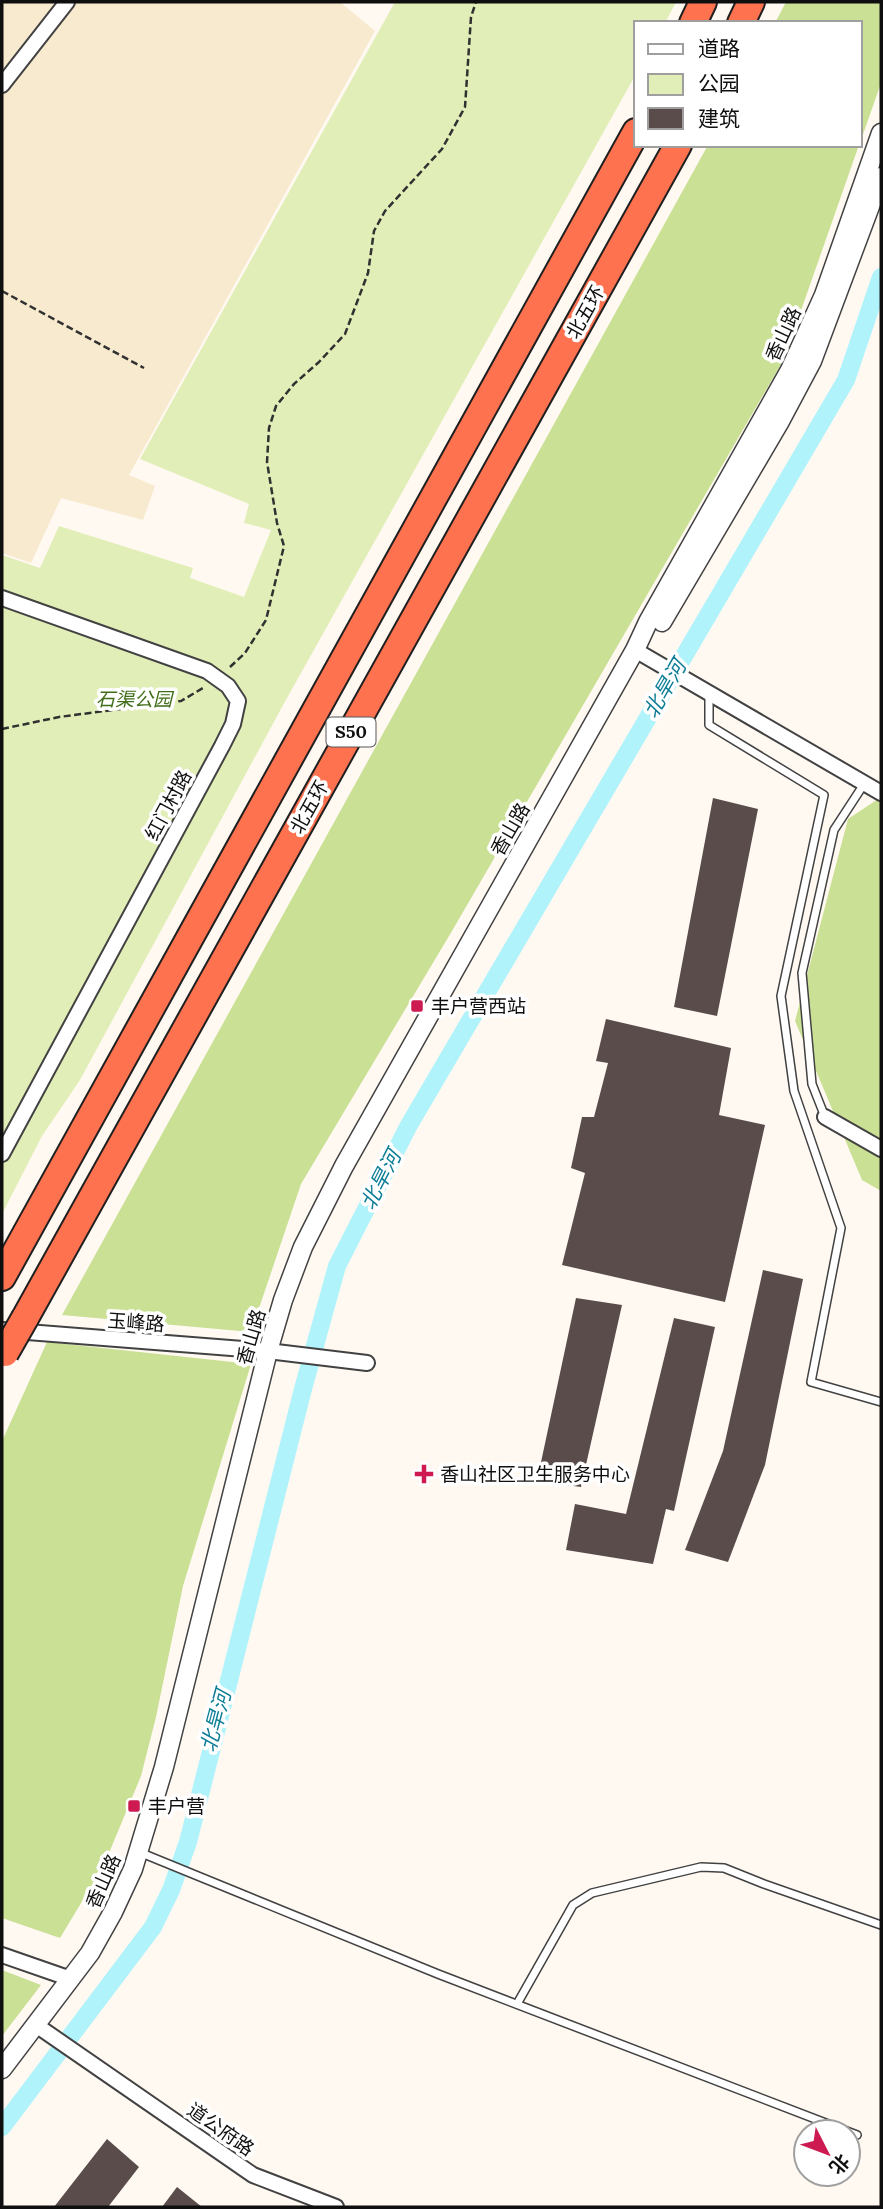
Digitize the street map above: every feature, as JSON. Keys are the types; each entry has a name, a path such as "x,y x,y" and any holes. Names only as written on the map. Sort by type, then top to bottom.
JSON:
{"highway":[{"path":"694,21 702,2"},
{"path":"742,21 751,2"},
{"name":"S50","path":"2,1277 634,135"},
{"name":"北五环","path":"8,1340 677,147"}],"street":[{"path":"2,85 66,2"},
{"name":"香山路","path":"2,2069 90,1952 113,1912 139,1852 164,1767 268,1351 303,1247 322,1207 790,370 824,295 881,133"},
{"name":"香山路","path":"635,650 658,628 773,434 812,361 881,177"},
{"name":"红门村路","path":"2,598 207,671 228,686 238,701 233,724 2,1154"},
{"path":"635,650 881,793"},
{"path":"825,1117 881,1149"},
{"name":"玉峰路","path":"8,1340 268,1351 367,1363"},
{"path":"2,1955 71,1979"},
{"name":"道公府路","path":"36,2025 253,2175 336,2207"}],"lane":[{"path":"709,693 709,724 824,795 781,996 794,1091 841,1228 811,1382 881,1402"},
{"path":"825,1117 813,1084 802,973 834,830 864,783"},
{"path":"139,1852 517,2004 813,2118"},
{"path":"517,2004 573,1905 592,1893 701,1867 724,1868 881,1925"}],"path":[{"path":"2,729 59,717 181,701 217,679 244,653 266,620 284,546 277,523 267,462 269,428 276,406 294,384 345,334 368,273 374,231 386,211 442,149 465,107 471,17 476,2"},
{"path":"2,291 144,368"}],"shaded area":[{"path":"2,2 340,2 375,31 129,475 155,486 143,520 61,498 31,563 2,553"}],"green space":[{"name":"石渠公园","path":"395,2 676,2 666,21 634,21 634,78 282,707 80,1080 42,1136 2,1214 2,555 40,568 59,526 193,568 190,578 244,597 271,530 244,523 249,504 140,459"},
{"path":"786,2 881,2 881,83 862,137 862,21 776,21"},
{"path":"707,147 858,147 784,359 452,931 301,1184 251,1332 62,1315"},
{"path":"878,799 881,802 881,1191 862,1180 795,1021 848,819"},
{"path":"47,1342 251,1364 183,1586 141,1776 104,1865 60,1938 2,1918 2,1441"},
{"path":"2,1970 41,1985 2,2036"}],"building":[{"path":"713,798 758,809 717,1016 674,1007"},
{"path":"606,1019 731,1048 719,1115 765,1125 725,1302 562,1265 585,1173 571,1168 582,1117 594,1117 608,1063 596,1061"},
{"path":"763,1270 803,1279 765,1465 728,1562 685,1550 723,1451"},
{"path":"576,1298 622,1305 581,1487 537,1481"},
{"path":"674,1318 715,1327 674,1511 666,1509 653,1564 566,1550 575,1504 626,1514"},
{"path":"107,2139 139,2167 108,2207 54,2207"},
{"path":"177,2187 202,2207 162,2207"}],"waterway":[{"name":"北旱河","path":"2,2127 153,1927 171,1890 188,1842 303,1389 337,1266 409,1125 846,380 881,277"}],"place":[{"name":"丰户营西站","path":"417,1006"},
{"name":"香山社区卫生服务中心","path":"424,1474"},
{"name":"丰户营","path":"134,1806"}]}
